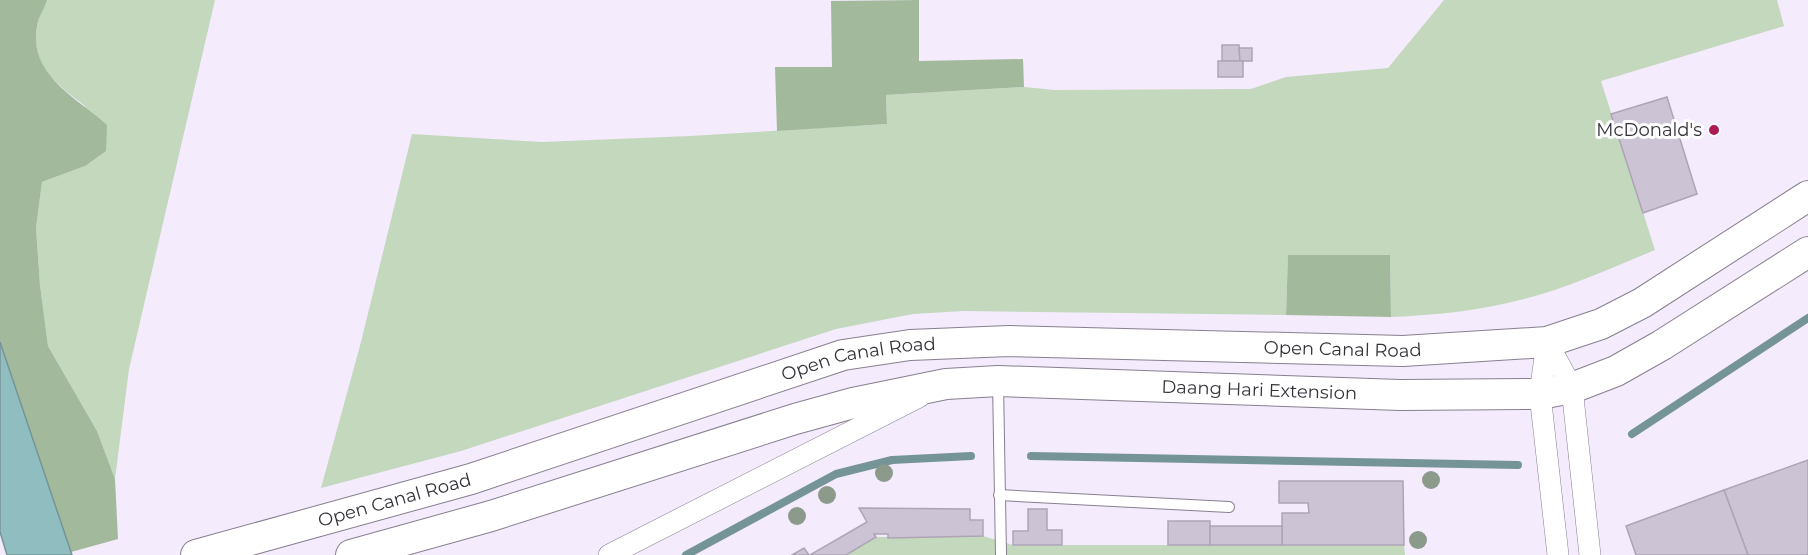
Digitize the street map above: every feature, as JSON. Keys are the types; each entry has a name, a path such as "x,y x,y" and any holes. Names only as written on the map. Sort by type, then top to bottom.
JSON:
{"main road":[{"path":"1547,342 1601,324 1642,303 1808,196"},
{"path":"1572,388 1616,371 1662,345 1808,252"},
{"name":"Open Canal Road","path":"196,555 471,479 843,355 910,345 1009,341 1403,351 1547,342"},
{"name":"Daang Hari Extension","path":"946,384 998,381 1400,395 1540,394 1572,388"},
{"path":"351,555 598,484 795,419 853,403 946,384"}],"street":[{"path":"1547,342 1572,388 1590,555"},
{"path":"1547,342 1540,394 1558,555"},
{"path":"609,555 946,384"}],"lane":[{"path":"998,381 1001,555"},
{"path":"999,495 1229,507"}],"shaded area":[{"path":"0,0 47,0 37,26 36,43 40,58 57,83 107,125 106,151 85,166 42,182 36,228 48,346 97,431 115,479 118,539 71,552 22,414 0,342"},
{"path":"47,0 215,0 129,369 115,479 97,431 48,346 36,228 42,182 85,166 85,106 48,73 38,53 37,26"},
{"path":"919,0 919,61 1023,59 1024,87 886,95 887,124 777,131 775,67 832,67 831,1"},
{"path":"1444,0 1777,0 1784,26 1601,81 1655,250 1554,290 1472,310 1391,317 1390,255 1288,255 1286,315 963,311 913,314 836,329 461,451 321,488 361,342 412,134 542,142 690,136 887,124 886,95 1024,87 1055,90 1251,89 1286,77 1388,68"},
{"path":"1288,255 1390,255 1391,317 1286,315"},
{"path":"0,342 72,555 7,555 0,532"},
{"path":"983,536 1013,545 1404,545 1405,555 846,555 876,537"}],"building":[{"path":"1222,45 1239,45 1240,61 1222,61"},
{"path":"1239,48 1252,48 1252,61 1240,61"},
{"path":"1218,61 1243,61 1243,77 1218,77"},
{"path":"1667,97 1697,194 1643,213 1611,114"},
{"path":"1808,460 1808,555 1748,555 1724,490"},
{"path":"1279,481 1403,481 1404,545 1282,545 1282,513 1309,513 1308,503 1279,503"},
{"path":"1724,490 1748,555 1636,555 1626,526"},
{"path":"859,508 970,509 970,520 983,520 983,536 888,538 888,534 874,534 876,537 846,555 810,555 867,522"},
{"path":"1028,509 1047,509 1047,530 1062,530 1062,545 1013,545 1013,531 1028,531"},
{"path":"1168,521 1210,521 1210,545 1168,545"},
{"path":"1210,526 1282,526 1282,545 1210,545"},
{"path":"804,548 809,555 792,555"}],"waterway":[{"path":"1632,434 1808,318"},
{"path":"686,555 836,474 892,460 971,456"},
{"path":"1031,456 1518,465"}],"place":[{"name":"McDonald's","path":"1714,130"}]}
